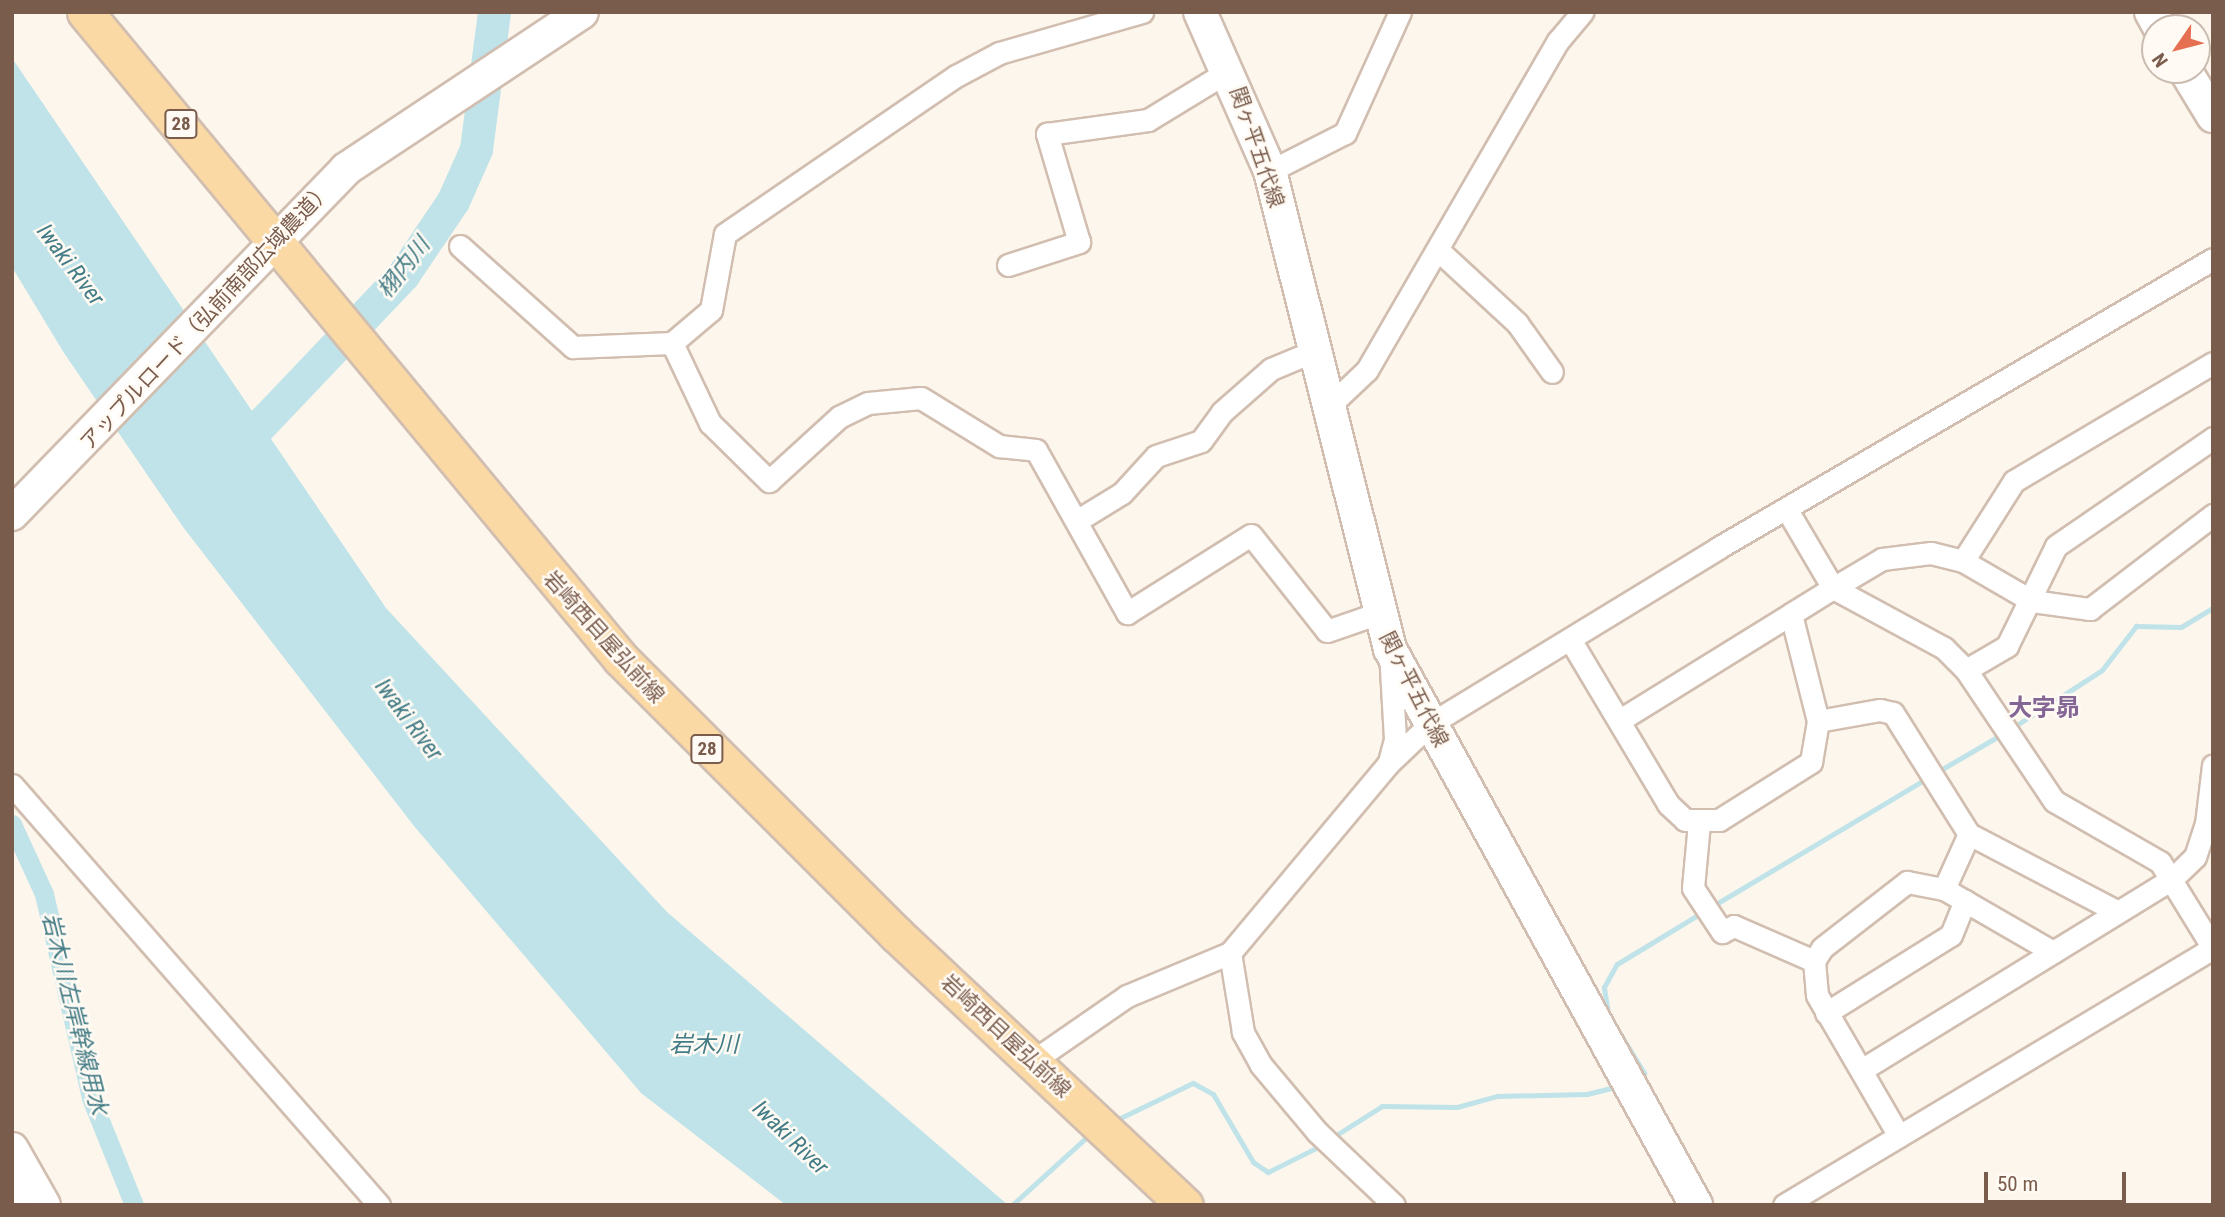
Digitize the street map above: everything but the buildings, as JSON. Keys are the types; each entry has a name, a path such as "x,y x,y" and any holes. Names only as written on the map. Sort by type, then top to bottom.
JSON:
{"main road":[{"name":"岩崎西目屋弘前線","path":"85,12 277,237 364,352 576,607 692,733 1185,1205"},
{"name":"アップルロード（弘前南部広域農道）","path":"12,514 77,454 277,237 346,169 512,55 582,12"},
{"name":"関ヶ平五代線","path":"1200,12 1230,70 1270,170 1376,614 1390,649 1696,1205"},
{"path":"2194,84 2213,116"},
{"path":"12,1149 29,1195"}],"street":[{"path":"460,246 573,347 672,343 711,310 725,234 956,76 999,53 1142,12"},
{"path":"1270,170 1345,133 1401,12"},
{"path":"1327,408 1367,370 1558,41 1582,12"},
{"path":"1008,265 1079,242 1047,134 1147,120 1230,70"},
{"path":"1438,250 1517,323 1552,372"},
{"path":"1033,1061 1127,996 1230,953 1388,764 1430,724 2213,259"},
{"path":"672,343 709,424 769,481 839,417 868,403 920,398 999,446 1036,450 1078,520 1127,612 1251,535 1327,631 1376,614"},
{"path":"1078,520 1122,494 1156,456 1201,441 1222,412 1272,369 1314,351"},
{"path":"1963,561 2014,481 2213,363"},
{"path":"1965,670 2007,646 2032,601 2056,546 2213,438"},
{"path":"1784,1205 2213,948 2173,878 2144,848 2054,801 2005,733 1965,670 1944,649 1833,588 1787,510"},
{"path":"1620,720 1833,588 1904,553 1963,561 2032,601 2090,609 2213,515"},
{"path":"1571,641 1668,804 1685,820 1699,823 1719,820 1811,762 1818,721 1791,614"},
{"path":"1388,764 1395,739 1390,649"},
{"path":"1818,721 1880,709 1894,713 1969,834 2118,912"},
{"path":"1863,1069 2173,878 2195,857 2209,825 2213,765"},
{"path":"12,785 379,1205"},
{"path":"1699,823 1693,888 1722,932 1734,926 1814,961"},
{"path":"1944,889 1969,834"},
{"path":"1814,961 1894,889 1907,882 1944,889 2053,952"},
{"path":"1826,1013 1951,935 1965,901"},
{"path":"1230,953 1243,1032 1261,1065 1318,1133 1394,1205"},
{"path":"1814,961 1815,988 1826,1013 1863,1069 1899,1136"}],"water":[{"name":"岩木川","path":"12,58 386,608 667,912 1008,1205 786,1205 641,1093 414,826 183,527 64,353 12,267"}],"waterway":[{"name":"栩内川","path":"226,444 246,440 403,275 453,201 476,149 494,12"},
{"path":"2012,728 2102,670 2136,626 2181,627 2213,608"},
{"path":"1937,772 2004,733"},
{"path":"1711,907 1929,777"},
{"name":"岩木川左岸幹線用水","path":"12,824 44,894 91,1098 134,1205"},
{"path":"1608,1013 1604,987 1617,964 1703,912"},
{"path":"1613,1022 1644,1073 1637,1076"},
{"path":"1114,1121 1193,1083 1213,1094 1253,1162 1268,1172 1322,1145"},
{"path":"1330,1139 1382,1106 1457,1107 1497,1096 1587,1094 1619,1086"},
{"path":"1012,1205 1090,1134"}],"district":[{"name":"大字昴","path":"2044,709"}],"water label":[{"name":"Iwaki River","path":"70,265"},
{"name":"Iwaki River","path":"408,720"},
{"name":"Iwaki River","path":"790,1138"}]}
